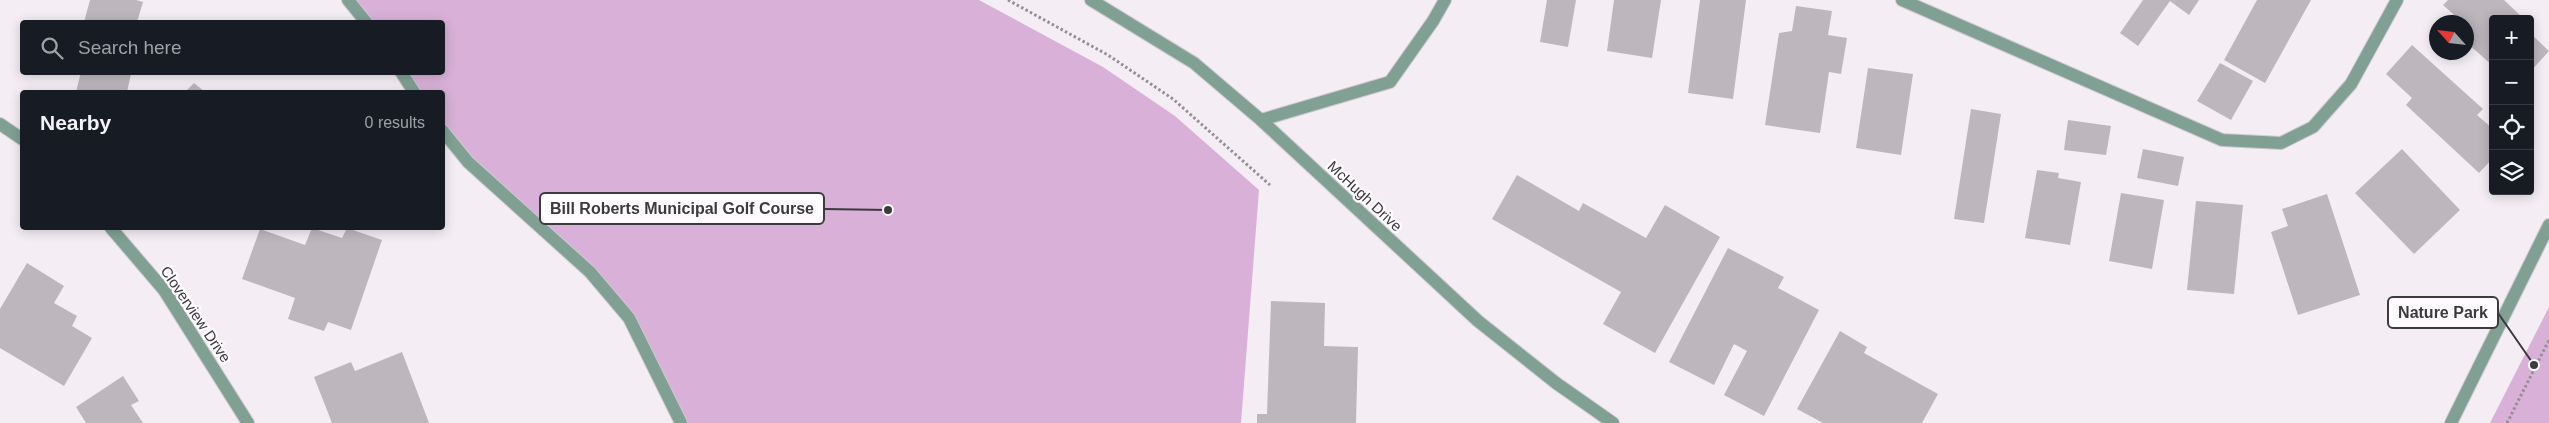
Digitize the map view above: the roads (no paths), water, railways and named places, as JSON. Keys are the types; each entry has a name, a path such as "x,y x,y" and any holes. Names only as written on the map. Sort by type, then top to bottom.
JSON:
{"street":[{"path":"348,0 364,20"},
{"name":"McHugh Drive","path":"1091,0 1194,63 1261,120 1478,321 1556,383 1613,423"},
{"path":"1261,120 1390,82 1445,0"},
{"path":"1902,0 2222,140 2281,143 2313,127 2351,84 2397,0"},
{"path":"403,75 413,90"},
{"path":"0,124 20,138"},
{"path":"445,134 468,162 590,272 629,318 680,423"},
{"path":"2451,423 2549,226"},
{"name":"Cloverview Drive","path":"113,230 164,290 248,423"}],"place":[{"name":"Bill Roberts Municipal Golf Course","path":"888,210"},
{"name":"Nature Park","path":"2534,365"}]}
